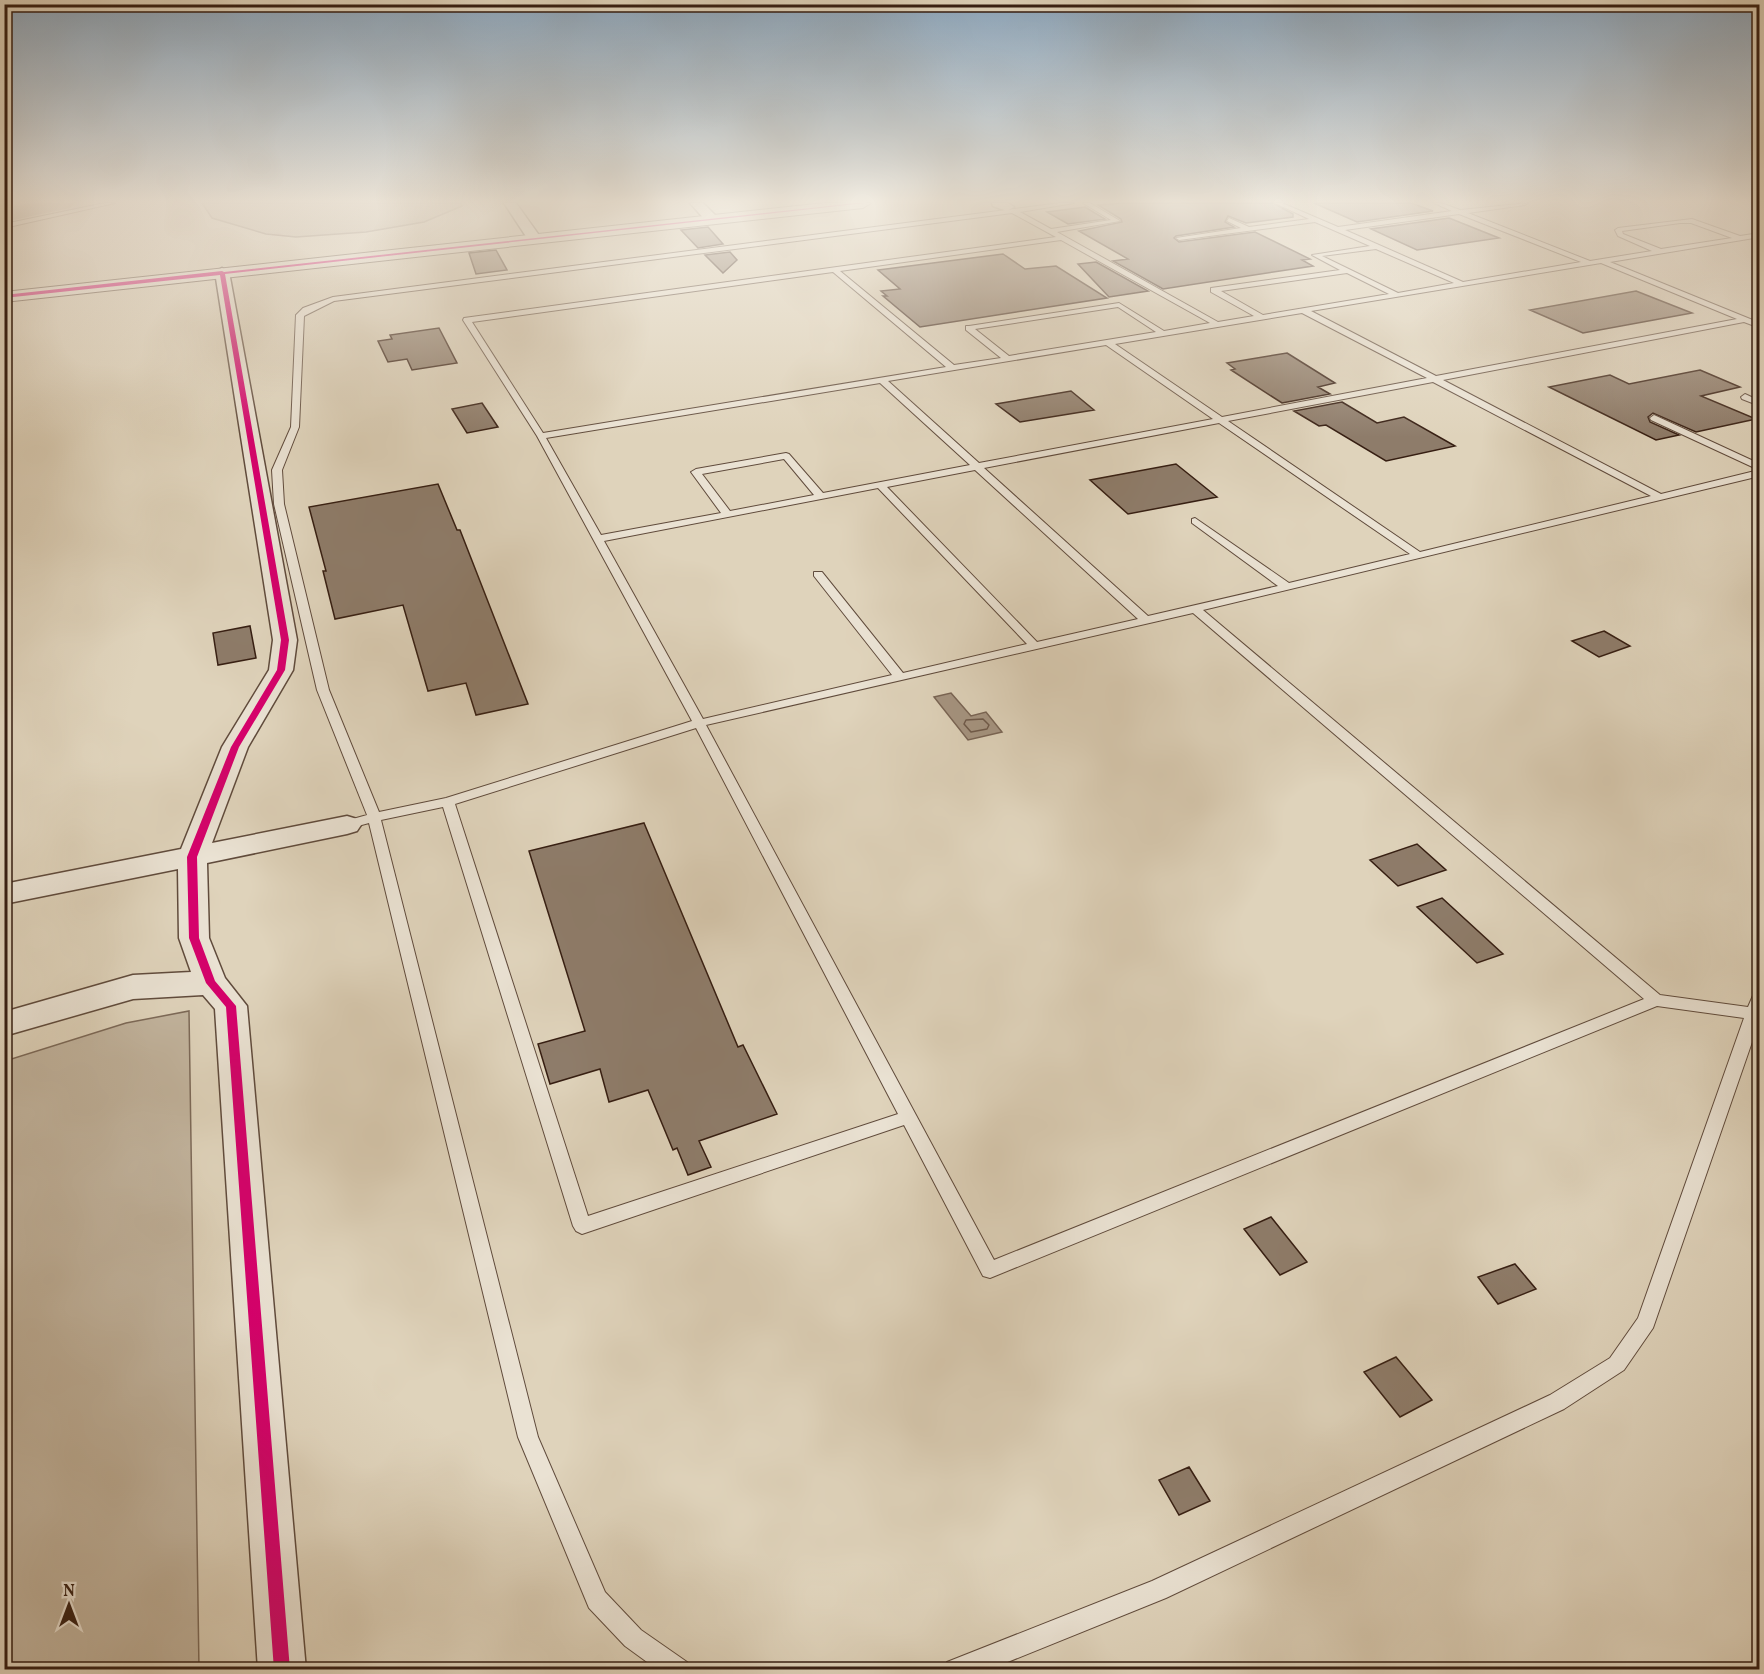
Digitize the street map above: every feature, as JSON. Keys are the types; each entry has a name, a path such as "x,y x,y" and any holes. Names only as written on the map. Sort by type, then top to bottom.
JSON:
{"street":[{"path":"4,297 142,281"},
{"path":"224,281 285,640 281,670 235,747 192,857 194,938 211,983 231,1006 282,1670"},
{"path":"4,894 347,825"},
{"path":"4,1024 133,987 211,983"}],"lane":[{"path":"464,281 333,299 306,310 300,315 295,427 277,470 279,504 323,690 374,817 528,1437 597,1600 633,1638 679,1670"},
{"path":"753,281 467,320 542,436 699,723 990,1270 1656,1000 1756,1004 1646,1322 1617,1364 1557,1402 1158,1590 966,1668 955,1670"},
{"path":"848,281 952,368"},
{"path":"1139,281 1216,324"},
{"path":"1261,316 1214,290 1277,281"},
{"path":"1369,281 1397,295"},
{"path":"1455,281 1462,284"},
{"path":"542,436 1480,281"},
{"path":"1650,281 1760,326"},
{"path":"1008,359 969,328 1119,305 1162,333"},
{"path":"1303,310 1659,497"},
{"path":"598,539 1744,320"},
{"path":"1107,342 1418,555"},
{"path":"881,379 1146,620"},
{"path":"1745,397 1760,404"},
{"path":"1654,418 1760,471"},
{"path":"727,514 696,472 786,456 820,496"},
{"path":"347,825 374,817 448,802 699,723 1195,609 1760,471"},
{"path":"880,485 1035,646"},
{"path":"1195,521 1287,587"},
{"path":"818,573 900,677"},
{"path":"1195,609 1656,1000"},
{"path":"448,802 582,1226 909,1117"}],"shaded area":[{"path":"189,1011 199,1669 5,1669 5,1061 126,1023"}],"water":[{"path":"951,693 971,716 986,712 1002,732 968,740 934,697"}],"building":[{"path":"891,281 1080,281 1107,298 920,327 883,296 887,296 881,291 900,289"},
{"path":"1094,281 1130,281 1148,291 1109,297"},
{"path":"1149,281 1214,281 1163,289"},
{"path":"1636,291 1692,313 1583,333 1530,310"},
{"path":"439,328 457,363 412,370 407,359 388,362 378,341 392,339 390,335"},
{"path":"1287,353 1335,383 1318,387 1330,394 1282,403 1231,370 1235,369 1227,363"},
{"path":"1700,370 1740,387 1701,396 1756,419 1696,432 1653,413 1648,417 1650,422 1679,435 1656,440 1549,387 1610,375 1629,384"},
{"path":"1071,391 1094,410 1020,422 996,404"},
{"path":"1342,402 1377,423 1404,417 1455,446 1386,461 1326,425 1319,426 1294,411"},
{"path":"482,403 498,427 467,433 452,409"},
{"path":"1176,464 1217,497 1128,514 1090,480"},
{"path":"438,484 457,530 460,530 528,704 476,715 466,683 428,691 403,605 335,619 323,571 326,571 309,507"},
{"path":"250,626 256,658 218,665 213,633"},
{"path":"1604,631 1630,646 1599,657 1572,641"},
{"path":"644,823 738,1047 743,1045 777,1114 699,1141 711,1167 688,1175 677,1148 673,1150 648,1090 609,1102 600,1069 550,1084 538,1044 585,1031 529,851"},
{"path":"1417,844 1446,870 1398,886 1370,860"},
{"path":"1442,898 1503,954 1477,963 1417,907"},
{"path":"1271,1217 1307,1262 1280,1275 1244,1229"},
{"path":"1515,1264 1536,1289 1498,1304 1478,1277"},
{"path":"1396,1357 1432,1400 1400,1417 1364,1372"},
{"path":"1189,1467 1210,1501 1179,1515 1159,1480"}],"cycle path":[{"path":"4,297 149,281"},
{"path":"224,281 285,640 281,670 235,747 192,857 194,938 211,983 231,1006 282,1670"}]}
